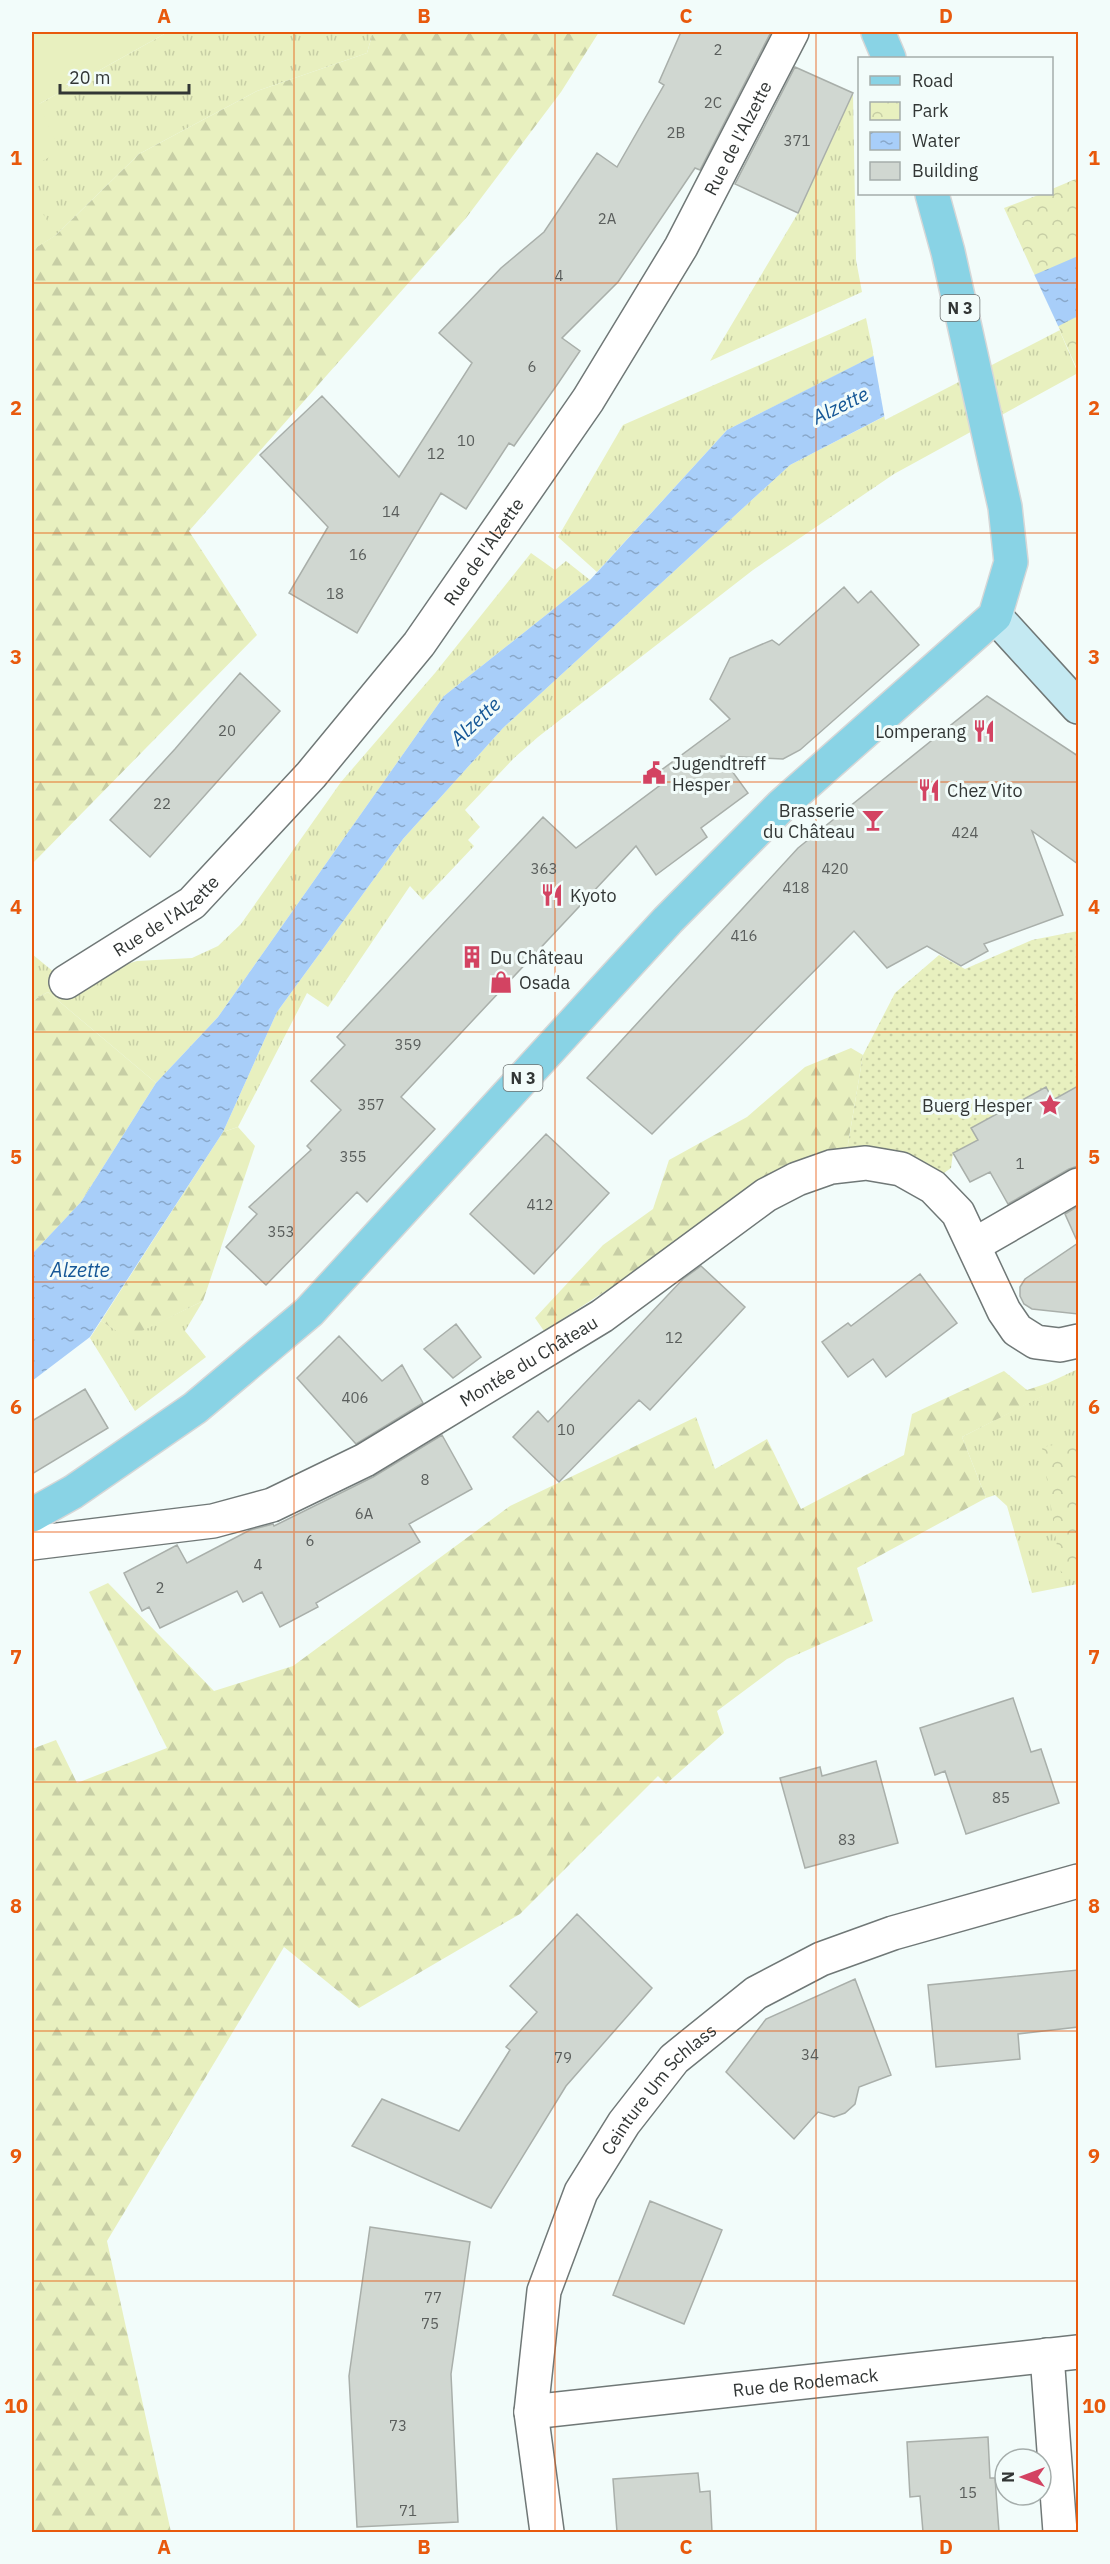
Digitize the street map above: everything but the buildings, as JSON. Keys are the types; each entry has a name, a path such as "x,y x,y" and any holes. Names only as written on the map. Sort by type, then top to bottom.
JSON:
{"main road":[{"path":"878,32 889,57"},
{"name":"N 3","path":"32,1515 73,1492 195,1408 309,1312 676,912 782,805 995,616 1011,562 1005,507 948,252 932,195"},
{"path":"995,616 1078,707"}],"street":[{"name":"Rue de l'Alzette","path":"66,982 192,903 311,775 419,644 588,400 681,248 792,32"},
{"name":"Montée du Château","path":"32,1543 213,1521 272,1505 365,1460 602,1316 766,1195 797,1179 831,1167 866,1163 901,1169 933,1187 958,1213 1004,1311 1017,1330 1036,1342 1060,1344 1078,1341"},
{"path":"974,1245 1078,1185"},
{"name":"Ceinture Um Schlass","path":"547,2532 531,2412 544,2291 581,2192 624,2123 674,2059 756,1993 821,1959 893,1933 1078,1881"},
{"path":"1060,2532 1063,2353"},
{"name":"Rue de Rodemack","path":"531,2412 1063,2353"}],"green space":[{"path":"32,32 168,32 39,104 60,151 32,167"},
{"path":"168,32 373,32 367,53 257,91 139,154 56,235 32,250 32,102 39,104"},
{"path":"373,32 599,32 561,92 466,218 189,531 257,635 32,864 32,250 56,235 139,154 257,91 367,53"},
{"path":"853,93 856,260 862,292 710,361 798,213"},
{"path":"1078,178 1078,371 1004,208 1038,195 1053,195 1053,189"},
{"path":"32,196 56,235 32,250"},
{"path":"866,318 874,356 727,430 597,572 558,537 623,425"},
{"path":"1058,327 1078,373 894,474 753,570 514,758 465,810 480,827 468,840 474,846 423,900 410,886 328,1007 307,993 238,1127 223,1132 277,1012 403,839 503,728 790,465"},
{"path":"531,553 555,570 566,561 590,580 444,696 218,1017 156,1083 48,992 32,1001 32,954 66,982 137,961 192,958 218,946 241,924 341,782 435,673"},
{"path":"1078,931 1078,1086 1053,1100 1046,1088 978,1140 953,1153 951,1168 941,1175 847,1150 863,1055 895,993 939,955 965,969 1032,940"},
{"path":"48,992 156,1083 81,1202 32,1254 32,1001"},
{"path":"851,1048 863,1055 847,1150 757,1184 624,1279 544,1331 535,1318 603,1245 653,1209 669,1160 747,1117 805,1067"},
{"path":"238,1127 255,1146 203,1301 128,1338 101,1321 223,1132"},
{"path":"203,1301 185,1331 206,1357 135,1411 90,1338 101,1321 128,1337"},
{"path":"1078,1369 1078,1584 1032,1593 1007,1506 995,1495 986,1498 962,1437 1042,1396 1048,1383"},
{"path":"1004,1371 1027,1390 1048,1383 1043,1396 962,1437 986,1498 857,1568 873,1621 787,1659 717,1711 724,1733 666,1784 658,1776 520,1914 359,2008 284,1947 107,2241 171,2532 32,2532 32,1749 56,1740 77,1783 167,1748 89,1592 108,1583 214,1691 293,1666 510,1506 696,1417 715,1469 767,1439 801,1509 904,1455 912,1414"},
{"path":"1078,1441 1078,1570 1061,1573 1042,1447"}],"water":[{"name":"Alzette","path":"1078,256 1078,316 790,465 503,728 403,839 277,1012 223,1132 90,1337 32,1381 32,1254 81,1202 156,1083 218,1017 444,696 590,580 727,430 1034,275"}],"pier":[{"path":"1033,272 1060,330 885,420 873,353"}],"place":[{"name":"Lomperang","path":"984,731"},
{"name":"Jugendtreff Hesper","path":"654,773"},
{"name":"Chez Vito","path":"929,790"},
{"name":"Brasserie du Château","path":"873,820"},
{"name":"Kyoto","path":"552,895"},
{"name":"Du Château","path":"472,957"},
{"name":"Osada","path":"501,982"},
{"name":"Buerg Hesper","path":"1050,1105"}]}
